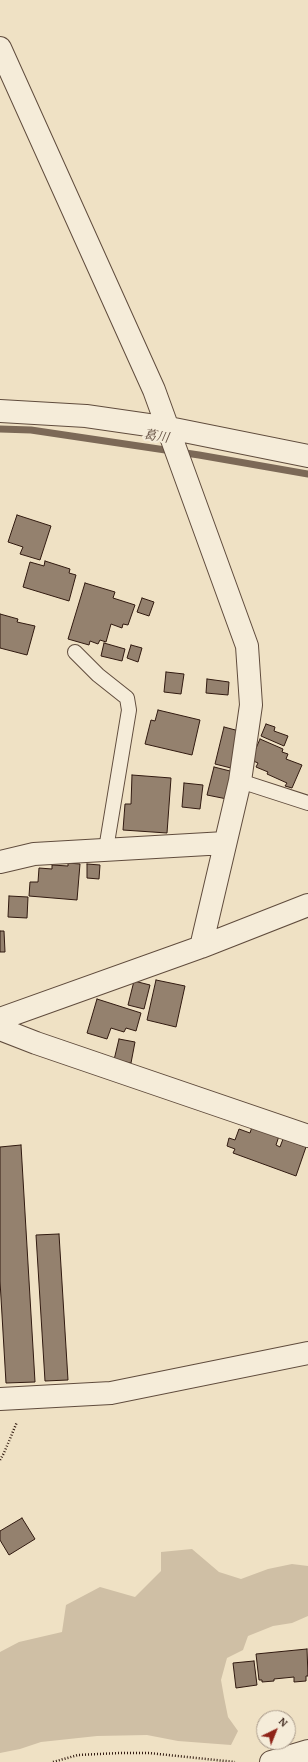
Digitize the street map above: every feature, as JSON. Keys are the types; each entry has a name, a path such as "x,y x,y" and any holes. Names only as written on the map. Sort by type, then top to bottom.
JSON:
{"street":[{"path":"0,48 151,383 169,428 247,646 251,705 240,780 201,947"},
{"path":"0,411 86,416 169,428 308,456"},
{"path":"0,862 34,854 225,843"},
{"path":"0,1019 201,947 308,905"},
{"path":"0,1029 44,1046 308,1136"},
{"path":"10,1399 111,1393 308,1353"},
{"path":"271,1762 308,1751"}],"lane":[{"path":"75,652 98,675 127,698 129,710 106,849"},
{"path":"240,780 308,803"}],"path":[{"path":"0,1460 17,1422 10,1399"},
{"path":"54,1762 78,1755 120,1753 149,1753 235,1762"}],"shaded area":[{"path":"192,1549 219,1572 241,1579 268,1569 292,1564 308,1566 308,1616 292,1623 273,1626 248,1636 243,1650 227,1658 221,1680 228,1717 238,1731 231,1745 178,1741 147,1735 97,1736 41,1742 20,1749 0,1753 0,1652 19,1642 62,1632 66,1605 100,1587 135,1597 161,1571 161,1552"}],"building":[{"path":"17,515 51,526 40,560 20,554 23,547 8,542"},
{"path":"45,561 70,569 69,573 76,575 69,601 23,587 30,562 44,566"},
{"path":"85,583 115,592 113,598 135,605 128,625 123,624 122,628 111,624 106,642 100,640 98,644 90,641 89,645 68,639"},
{"path":"142,598 154,602 149,616 137,612"},
{"path":"0,614 18,619 17,622 35,626 27,655 0,648"},
{"path":"104,643 125,649 122,661 101,656"},
{"path":"131,645 142,648 138,662 127,658"},
{"path":"166,672 184,674 181,694 164,692"},
{"path":"207,679 229,682 228,695 206,693"},
{"path":"158,710 200,720 192,755 145,744 151,720 155,721"},
{"path":"266,724 275,727 274,731 288,736 284,746 261,736"},
{"path":"224,727 243,732 235,769 215,764"},
{"path":"260,739 283,749 282,752 288,754 286,759 302,765 292,788 285,786 287,783 256,767 258,763 251,760"},
{"path":"214,767 234,772 227,799 207,795"},
{"path":"132,775 171,778 167,833 123,830 125,804 131,804"},
{"path":"184,783 203,785 200,809 182,807"},
{"path":"68,863 80,864 77,900 29,896 30,882 38,882 39,868 52,869 52,865 68,866"},
{"path":"87,864 100,865 99,879 87,878"},
{"path":"9,896 28,897 27,918 8,917"},
{"path":"0,931 4,931 5,952 0,952"},
{"path":"156,980 185,986 176,1027 147,1020"},
{"path":"134,981 150,985 144,1009 128,1005"},
{"path":"97,999 141,1013 136,1031 126,1028 124,1032 111,1028 107,1039 87,1033"},
{"path":"119,1039 135,1042 131,1063 114,1060"},
{"path":"252,1127 279,1136 276,1145 280,1147 283,1139 306,1147 296,1176 233,1153 235,1149 227,1146 229,1138 235,1140 239,1129 250,1133"},
{"path":"21,1145 35,1382 6,1383 0,1281 0,1147"},
{"path":"59,1234 68,1380 45,1381 36,1235"},
{"path":"22,1518 35,1539 9,1555 0,1540 0,1531"},
{"path":"307,1649 308,1676 306,1676 306,1681 294,1682 294,1677 274,1679 274,1681 262,1682 262,1680 259,1680 256,1654"},
{"path":"254,1661 257,1685 236,1688 233,1663"}],"waterway":[{"name":"葛川","path":"0,429 31,430 199,455 308,474"}]}
